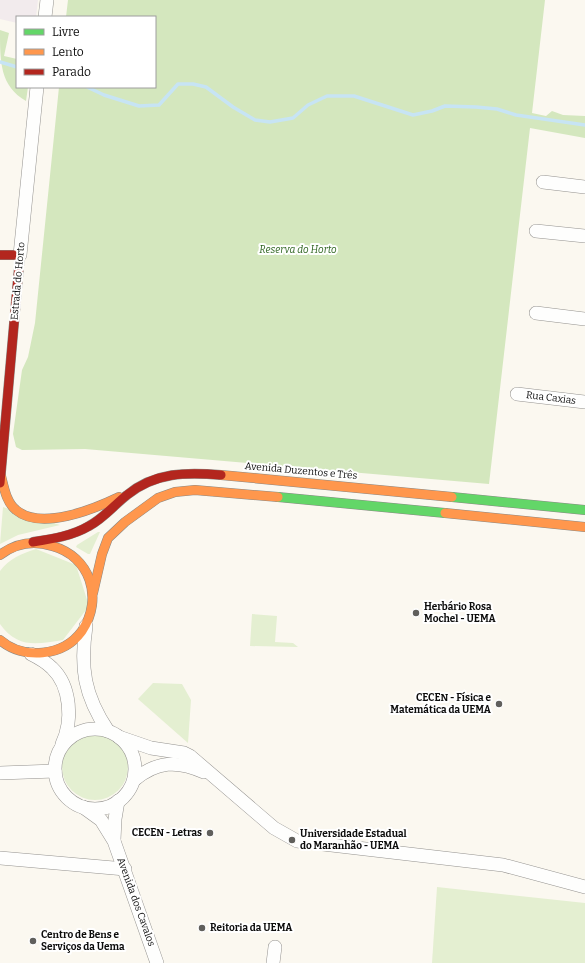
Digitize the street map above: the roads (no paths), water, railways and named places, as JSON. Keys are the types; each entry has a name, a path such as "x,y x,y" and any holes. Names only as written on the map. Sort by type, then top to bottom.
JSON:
{"main road":[{"path":"0,255 20,255"},
{"name":"Estrada do Horto","path":"20,255 0,478 6,496 18,512 32,517 64,516 83,513 140,487"},
{"name":"Avenida Duzentos e Três","path":"0,555 22,543 63,536 88,526 140,487 166,476 192,472 585,510"},
{"path":"0,640 16,650 30,654 53,652 74,641 86,625 92,610 93,593 103,549 113,532 156,498 179,490 214,491 585,527"},
{"path":"33,542 58,546 74,555 85,568 91,580 93,593"},
{"path":"0,654 16,650"}],"street":[{"path":"45,16 47,0"},
{"name":"Estrada do Horto","path":"20,255 38,88"},
{"path":"543,182 585,187"},
{"path":"536,231 585,236"},
{"path":"536,313 585,319"},
{"name":"Rua Caxias","path":"517,394 585,402"},
{"path":"86,625 82,659 87,690 96,712 113,734 127,745 133,756 135,768 134,780"},
{"path":"30,654 53,668 63,683 69,716 67,732 56,758 55,771 57,782 63,793 72,801 82,807 107,807 118,801 128,792 134,780 145,770 165,764 187,766 214,776"},
{"path":"62,746 70,737 82,731 95,729 152,748 184,753 214,776 274,828 297,841 503,865 585,887"},
{"path":"0,773 55,771"},
{"name":"Avenida dos Cavalos","path":"114,841 114,824 118,801"},
{"name":"Avenida dos Cavalos","path":"82,807 101,820 114,841 158,963"},
{"path":"0,858 125,869"},
{"path":"273,963 275,947"}],"waterway":[{"path":"0,62 16,67"},
{"path":"89,88 104,95 139,106 159,105 178,84 193,84 206,87 233,107 255,120 270,122 293,118 308,105 327,96 354,96 413,115 432,111 445,106 476,107 497,109 516,115 585,125"}],"place":[{"name":"Herbário Rosa Mochel - UEMA","path":"416,613"},
{"name":"CECEN - Física e Matemática da UEMA","path":"499,704"},
{"name":"CECEN - Letras","path":"210,833"},
{"name":"Universidade Estadual do Maranhão - UEMA","path":"292,840"},
{"name":"Reitoria da UEMA","path":"202,928"},
{"name":"Centro de Bens e Serviços da Uema","path":"33,941"}],"park label":[{"name":"Reserva do Horto","path":"298,250"}]}
